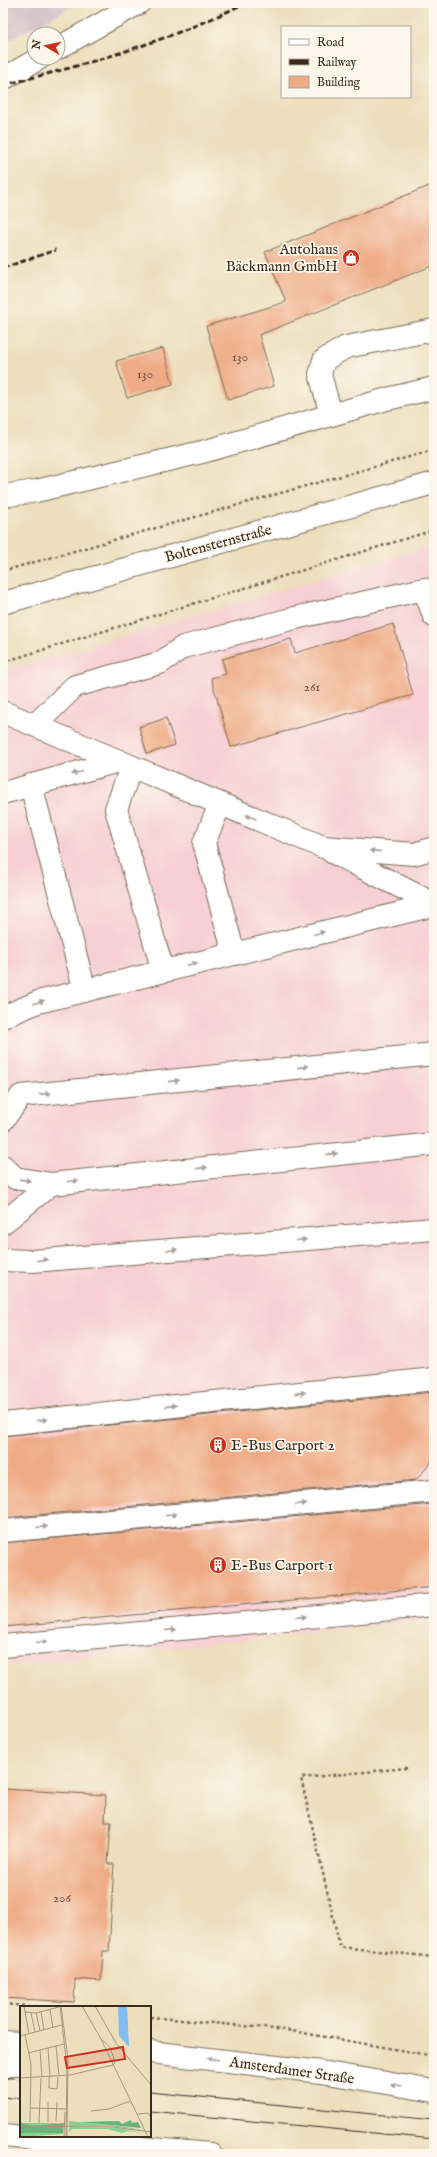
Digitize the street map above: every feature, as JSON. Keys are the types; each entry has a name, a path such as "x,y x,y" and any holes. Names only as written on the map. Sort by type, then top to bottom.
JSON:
{"main road":[{"path":"66,44 139,3"},
{"path":"3,79 26,66"},
{"path":"331,415 320,374 324,360 346,347 434,330"},
{"path":"3,496 36,491 206,451 387,399 433,389"},
{"name":"Boltensternstraße","path":"3,602 434,483"},
{"path":"35,725 75,686 160,663 183,647 295,618 424,589 434,616"},
{"path":"3,712 323,847 434,905"},
{"path":"3,793 31,785 125,764"},
{"path":"125,764 116,809 163,972"},
{"path":"31,785 85,991"},
{"path":"220,804 204,843 234,954"},
{"path":"323,847 414,854 434,848"},
{"path":"3,1017 38,1002 434,905"},
{"path":"3,1120 12,1093 434,1054"},
{"path":"3,1166 15,1178 51,1184 434,1144"},
{"path":"4,1219 51,1184"},
{"path":"3,1260 32,1261 434,1229"},
{"path":"3,1424 434,1379"},
{"path":"3,1531 434,1491"},
{"path":"3,1646 434,1605"},
{"path":"3,2042 20,2043"},
{"name":"Amsterdamer Straße","path":"151,2052 321,2072 434,2091"},
{"path":"3,2068 11,2064 20,2064"},
{"path":"7,2133 20,2134"},
{"path":"46,2137 211,2154"}],"path":[{"path":"3,571 434,450"},
{"path":"3,662 434,530"},
{"path":"408,1768 301,1778 340,1946 434,1957"},
{"path":"3,2004 27,2006"},
{"path":"151,2017 286,2030 434,2056"}],"shaded area":[{"path":"3,3 78,3 35,26 26,26 26,31 3,43"},
{"path":"434,545 434,1619 3,1666 3,672"}],"building":[{"name":"Autohaus Bäckmann GmbH","path":"434,184 434,265 259,335 274,386 228,400 206,326 286,302 265,252"},
{"path":"163,348 173,384 127,398 116,361"},
{"path":"393,624 413,695 231,747 211,678 226,674 222,659 291,639 295,653"},
{"path":"166,718 175,745 147,754 139,727"},
{"name":"E-Bus Carport 2","path":"434,1392 434,1459 416,1480 3,1518 3,1436"},
{"name":"E-Bus Carport 1","path":"434,1504 434,1587 3,1627 3,1543"},
{"path":"3,1789 106,1795 105,1822 111,1822 108,1864 114,1864 109,1951 103,1951 101,1981 75,1979 74,2002 3,1998"}],"tram line":[{"path":"3,2077 20,2079"},
{"path":"151,2092 434,2120"},
{"path":"3,2097 20,2099"},
{"path":"151,2111 434,2139"}],"railway":[{"path":"3,85 127,51 187,29 245,3"},
{"path":"3,268 56,250"}],"place":[{"name":"Autohaus Bäckmann GmbH","path":"351,258"},
{"name":"E-Bus Carport 2","path":"218,1445"},
{"name":"E-Bus Carport 1","path":"218,1565"}]}
